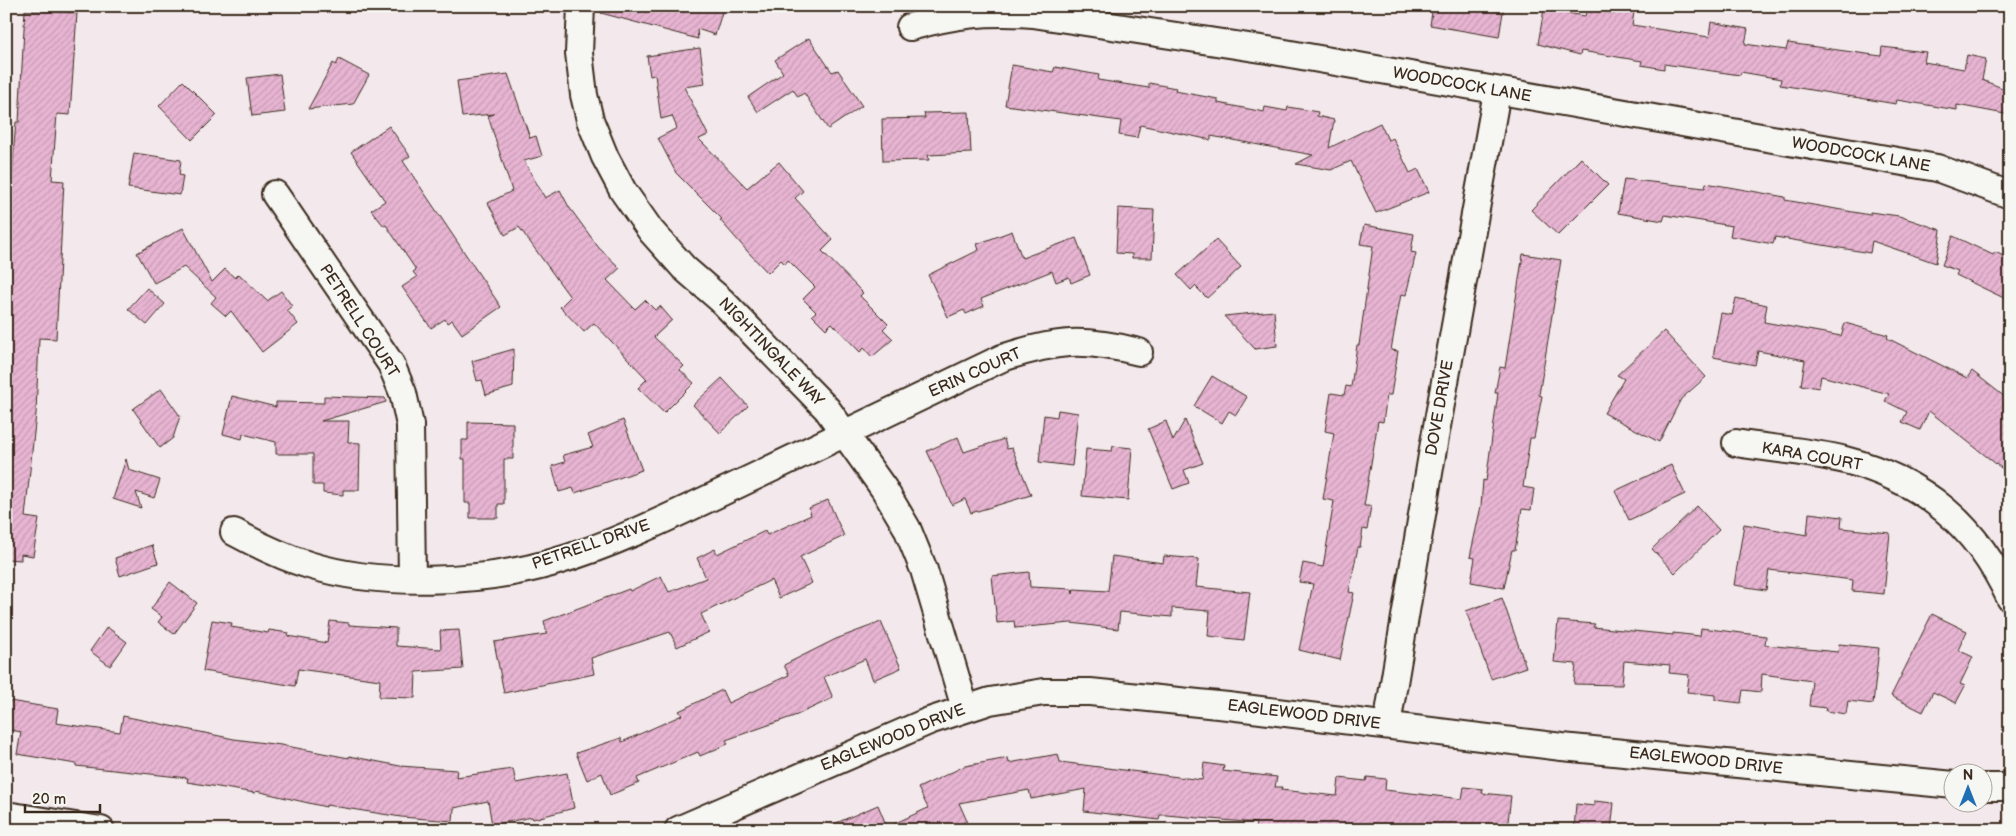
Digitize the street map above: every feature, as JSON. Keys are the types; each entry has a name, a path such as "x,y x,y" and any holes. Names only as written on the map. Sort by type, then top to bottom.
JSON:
{"street":[{"name":"NIGHTINGALE WAY","path":"581,6 579,53 590,120 605,157 623,191 651,231 684,268 721,300 827,409 847,433 907,528 924,570 965,708"},
{"name":"WOODCOCK LANE","path":"910,27 947,16 994,11 1033,14 1268,50 1497,92 1937,168 2010,195"},
{"name":"DOVE DRIVE","path":"1387,725 1434,443 1497,92"},
{"name":"PETRELL COURT","path":"275,194 391,364 403,393 410,425 412,579"},
{"name":"ERIN COURT","path":"847,433 1002,358 1040,346 1073,342 1107,344 1139,352"},
{"name":"PETRELL DRIVE","path":"234,532 263,548 310,566 350,575 412,579 489,576 550,563 654,524 847,433"},
{"name":"KARA COURT","path":"1736,443 1844,459 1886,473 1919,490 1948,512 1974,538 1996,568 2010,598"},
{"name":"EAGLEWOOD DRIVE","path":"678,830 929,721 990,700 1044,692 1090,692 1228,706 1562,747 1944,784"},
{"path":"1994,787 2010,787"},
{"path":"6,814 102,830"}],"building":[{"path":"602,6 724,6 715,35 697,29 698,39 601,13"},
{"path":"1433,6 1504,6 1499,37 1430,25"},
{"path":"1616,6 1635,6 1632,25 1709,37 1711,22 1748,29 1745,44 1786,50 1788,43 1881,56 1882,47 1926,52 1924,62 1964,69 1967,55 1986,59 1982,80 2010,91 2010,115 1957,105 1957,110 1897,100 1896,104 1780,85 1781,79 1741,72 1740,75 1664,64 1664,69 1641,65 1642,61 1581,51 1580,55 1538,44 1544,9 1585,16 1587,9 1615,14"},
{"path":"25,10 77,13 70,115 57,114 52,180 64,181 56,339 39,338 36,414 25,517 39,519 33,556 21,554 21,560 6,559 6,301 14,145 16,122 19,122"},
{"path":"809,38 832,72 838,70 862,106 828,129 804,93 798,97 793,89 758,112 748,97 783,73 775,60"},
{"path":"700,48 705,84 684,87 708,135 699,139 747,188 779,162 803,191 795,198 833,240 822,251 863,293 860,296 888,324 883,329 893,339 872,357 864,348 860,352 832,323 826,329 812,315 816,312 803,299 815,287 788,260 785,264 781,260 768,273 720,220 722,219 676,173 658,138 677,128 672,116 661,119 655,75 650,76 647,56"},
{"path":"339,59 369,75 353,104 308,109 333,63 336,65"},
{"path":"1012,65 1053,72 1055,67 1099,75 1098,80 1149,88 1149,83 1176,88 1175,91 1218,99 1218,103 1264,112 1265,107 1287,111 1288,107 1318,112 1317,116 1334,120 1329,148 1380,123 1388,140 1393,138 1410,173 1418,169 1429,192 1376,213 1351,161 1331,170 1296,164 1313,155 1211,136 1211,140 1140,125 1137,138 1119,135 1121,121 1005,105"},
{"path":"280,74 285,112 252,116 247,78"},
{"path":"508,74 530,138 536,136 542,156 524,161 545,198 560,190 569,207 599,248 620,268 607,280 635,309 645,300 655,310 660,306 672,320 654,337 684,366 680,370 694,383 664,413 638,388 647,379 594,323 584,332 560,307 570,297 519,227 505,235 488,203 512,191 488,116 494,114 462,117 457,81"},
{"path":"183,81 217,115 192,140 159,106"},
{"path":"969,112 971,153 928,155 929,160 883,161 882,119 925,118 924,113"},
{"path":"389,126 410,156 403,161 501,307 462,334 452,320 447,323 445,319 431,328 402,287 417,277 413,272 416,270 386,225 384,226 371,210 385,201 351,152"},
{"path":"134,153 181,160 179,175 183,176 180,195 128,188"},
{"path":"1581,158 1608,185 1558,235 1531,210"},
{"path":"1624,179 1705,188 1706,183 1785,197 1785,200 1870,215 1870,212 1899,216 1941,230 1936,263 1872,241 1870,253 1775,237 1773,244 1730,236 1732,226 1665,215 1663,221 1618,213"},
{"path":"1118,208 1154,210 1152,258 1132,258 1132,254 1116,253"},
{"path":"1364,225 1414,234 1411,252 1416,253 1406,295 1401,294 1391,350 1398,351 1391,395 1387,395 1383,422 1378,421 1364,506 1371,506 1367,530 1363,529 1360,547 1358,547 1349,592 1354,593 1340,660 1299,650 1313,584 1299,582 1303,563 1323,567 1334,501 1323,499 1334,433 1325,431 1331,393 1344,395 1346,386 1351,387 1357,345 1359,345 1373,246 1360,244"},
{"path":"183,228 212,282 225,269 235,278 239,274 267,301 281,291 292,306 287,310 298,324 262,352 231,311 226,316 211,303 216,297 184,267 154,283 137,253"},
{"path":"1012,231 1022,258 1076,238 1090,275 1071,283 1069,277 1056,282 1052,271 981,299 984,306 966,314 964,310 948,317 928,275 979,250 977,244"},
{"path":"1953,236 1993,255 1995,252 2010,259 2010,301 1956,275 1958,271 1942,265"},
{"path":"1216,240 1241,267 1207,298 1195,286 1191,290 1177,275"},
{"path":"1523,254 1561,260 1539,395 1542,396 1534,438 1530,438 1523,487 1534,489 1531,510 1522,509 1515,550 1512,550 1504,588 1471,582 1475,558 1470,557 1481,506 1483,480 1486,481 1498,393 1495,393 1500,367 1505,368"},
{"path":"147,288 165,304 147,325 128,309"},
{"path":"1736,298 1767,305 1764,322 1841,336 1845,323 1888,335 1887,338 1967,378 1972,371 2010,401 2010,475 1929,411 1920,430 1902,422 1907,412 1885,401 1889,394 1821,376 1819,388 1801,385 1805,360 1758,351 1755,365 1713,357 1721,313 1732,315"},
{"path":"1274,311 1277,346 1255,349 1224,316"},
{"path":"1664,331 1706,377 1681,399 1659,442 1604,413 1624,379 1617,375"},
{"path":"514,349 513,387 486,395 482,380 477,381 472,361"},
{"path":"1212,376 1247,397 1236,415 1229,411 1222,423 1194,406"},
{"path":"722,378 748,406 720,433 693,405"},
{"path":"161,389 180,416 173,438 160,448 133,409"},
{"path":"232,396 276,407 276,402 324,403 324,396 385,398 386,402 321,421 349,421 348,442 360,443 359,490 343,490 343,495 323,493 323,485 313,485 313,454 276,454 276,442 243,434 242,439 223,434"},
{"path":"1058,410 1078,413 1072,466 1039,462 1044,415 1057,417"},
{"path":"623,420 642,470 575,493 573,488 559,492 552,466 565,462 563,455 593,447 588,435"},
{"path":"1185,420 1203,463 1184,470 1189,483 1173,489 1148,429 1166,421 1173,441"},
{"path":"468,422 513,423 513,459 504,459 504,504 498,504 498,518 470,518 470,503 465,503 465,459 462,459 462,440 468,440"},
{"path":"958,437 964,452 1004,439 1007,449 1012,448 1031,495 971,513 965,499 952,505 927,451"},
{"path":"1113,446 1132,448 1128,500 1082,496 1086,449 1112,451"},
{"path":"126,459 129,470 160,480 154,498 136,492 141,508 113,499"},
{"path":"1671,465 1685,494 1629,520 1615,491"},
{"path":"828,500 844,536 800,557 812,583 779,598 771,580 701,614 709,632 677,647 670,632 591,658 594,674 504,693 494,642 547,634 544,621 629,589 630,591 661,576 669,592 706,578 697,558 715,549 717,554 765,531 767,535 811,515 809,508"},
{"path":"1697,506 1719,530 1675,573 1652,549"},
{"path":"1809,513 1842,517 1841,528 1890,533 1884,594 1852,591 1853,580 1769,570 1766,590 1734,585 1744,524 1807,535"},
{"path":"152,545 158,563 120,576 115,558"},
{"path":"1112,556 1163,563 1164,556 1199,559 1196,587 1250,592 1244,640 1208,636 1210,611 1172,608 1172,617 1120,612 1118,629 1071,623 1015,628 1014,621 997,623 992,576 1029,572 1030,587 1072,589 1073,594 1074,589 1108,591"},
{"path":"170,582 197,603 174,634 158,622 162,617 151,609"},
{"path":"1502,598 1526,667 1491,679 1466,611"},
{"path":"1932,614 1967,631 1958,650 1973,657 1960,684 1965,686 1956,703 1933,692 1923,712 1891,696"},
{"path":"212,620 232,623 231,627 268,633 269,630 289,633 288,636 327,643 330,621 349,623 349,625 396,628 396,646 441,649 440,631 459,630 463,669 416,672 415,698 379,697 380,680 298,669 295,686 203,671"},
{"path":"1558,621 1595,624 1593,627 1673,635 1673,633 1700,636 1701,628 1766,636 1765,645 1838,652 1839,644 1879,648 1873,704 1848,701 1846,714 1826,711 1827,708 1809,706 1812,681 1762,674 1761,692 1743,690 1741,703 1715,700 1715,695 1687,692 1689,675 1669,673 1670,665 1624,661 1622,685 1574,684 1576,664 1554,662"},
{"path":"881,622 901,668 873,680 865,659 824,677 833,698 797,715 726,740 728,744 700,756 698,752 637,778 639,783 610,795 602,773 587,780 576,753 621,738 622,742 682,715 679,711 722,690 728,703 789,675 784,665 836,639"},
{"path":"107,627 127,642 110,666 90,651"},
{"path":"10,701 58,709 56,723 120,732 123,716 234,739 281,745 349,758 349,756 400,766 457,770 456,777 513,769 516,783 567,773 574,808 533,819 532,817 492,825 488,801 454,808 453,821 401,817 326,805 326,807 256,791 255,793 187,782 188,778 76,766 76,764 17,754 21,732 6,729"},
{"path":"1058,754 1060,762 1202,780 1204,763 1224,766 1223,771 1277,777 1275,787 1282,787 1281,790 1337,796 1339,778 1366,781 1367,777 1386,779 1385,790 1462,799 1464,787 1483,789 1482,793 1511,796 1507,830 1255,830 1256,823 1166,815 1160,815 1159,820 1084,811 1086,789 1031,799 1029,790 959,803 967,821 950,830 820,830 878,805 887,827 928,808 918,788 965,766 1008,758 1009,763"},
{"path":"1594,801 1614,803 1611,830 1574,830 1576,804 1594,806"}]}
